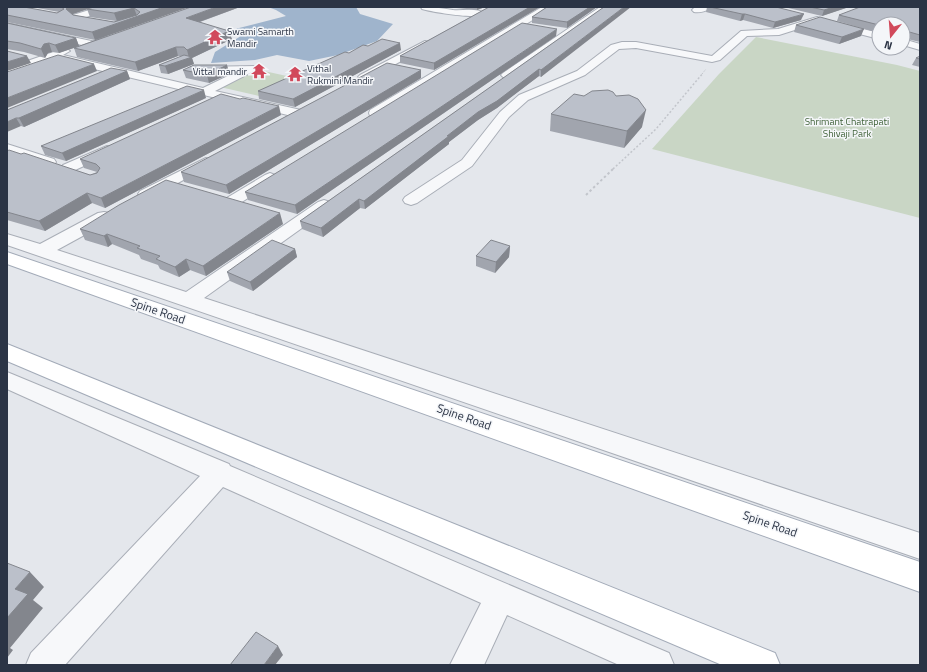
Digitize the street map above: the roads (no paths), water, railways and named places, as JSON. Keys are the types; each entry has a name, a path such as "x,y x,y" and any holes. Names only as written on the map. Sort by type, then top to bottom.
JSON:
{"main road":[{"name":"Spine Road","path":"7,258 920,577"},
{"path":"7,352 763,665"}],"street":[{"path":"108,7 76,17 80,20 108,22"},
{"path":"425,7 456,13 465,12 480,14"},
{"path":"460,25 493,7"},
{"path":"697,10 708,7"},
{"path":"495,84 560,32 598,8"},
{"path":"366,118 545,9"},
{"path":"802,16 871,34"},
{"path":"411,200 467,163 518,101 525,96 575,77 587,70 616,47 626,45 636,46 708,59 717,57 744,33 780,32 835,17"},
{"path":"751,24 774,30"},
{"path":"519,25 532,27"},
{"path":"7,26 97,42 7,77"},
{"path":"351,84 439,36"},
{"path":"911,52 919,46"},
{"path":"21,56 40,60"},
{"path":"7,72 40,60 57,57 296,113"},
{"path":"386,66 400,68"},
{"path":"165,82 194,69 252,68 203,92"},
{"path":"93,79 114,70"},
{"path":"139,76 154,70"},
{"path":"420,73 434,76"},
{"path":"201,106 222,96"},
{"path":"282,121 310,106"},
{"path":"68,168 117,145"},
{"path":"7,148 88,176"},
{"path":"136,199 214,157"},
{"path":"254,209 224,200 278,173"},
{"path":"167,183 188,189"},
{"path":"188,300 292,220 332,199"},
{"path":"42,251 116,210"},
{"name":"Spine Road","path":"7,239 920,546"},
{"path":"7,380 658,665"},
{"path":"43,665 220,472"},
{"path":"467,665 500,596"}],"water":[{"path":"268,7 356,7 360,14 393,24 377,41 338,55 309,61 277,55 255,60 211,63 215,52 241,36 235,29 286,16"}],"place":[{"name":"Swami Samarth Mandir","path":"215,37"},
{"name":"Vittal mandir","path":"259,71"},
{"name":"Vithal Rukmini Mandir","path":"295,74"}],"park label":[{"name":"Shrimant Chatrapati Shivaji Park","path":"847,126"}]}
